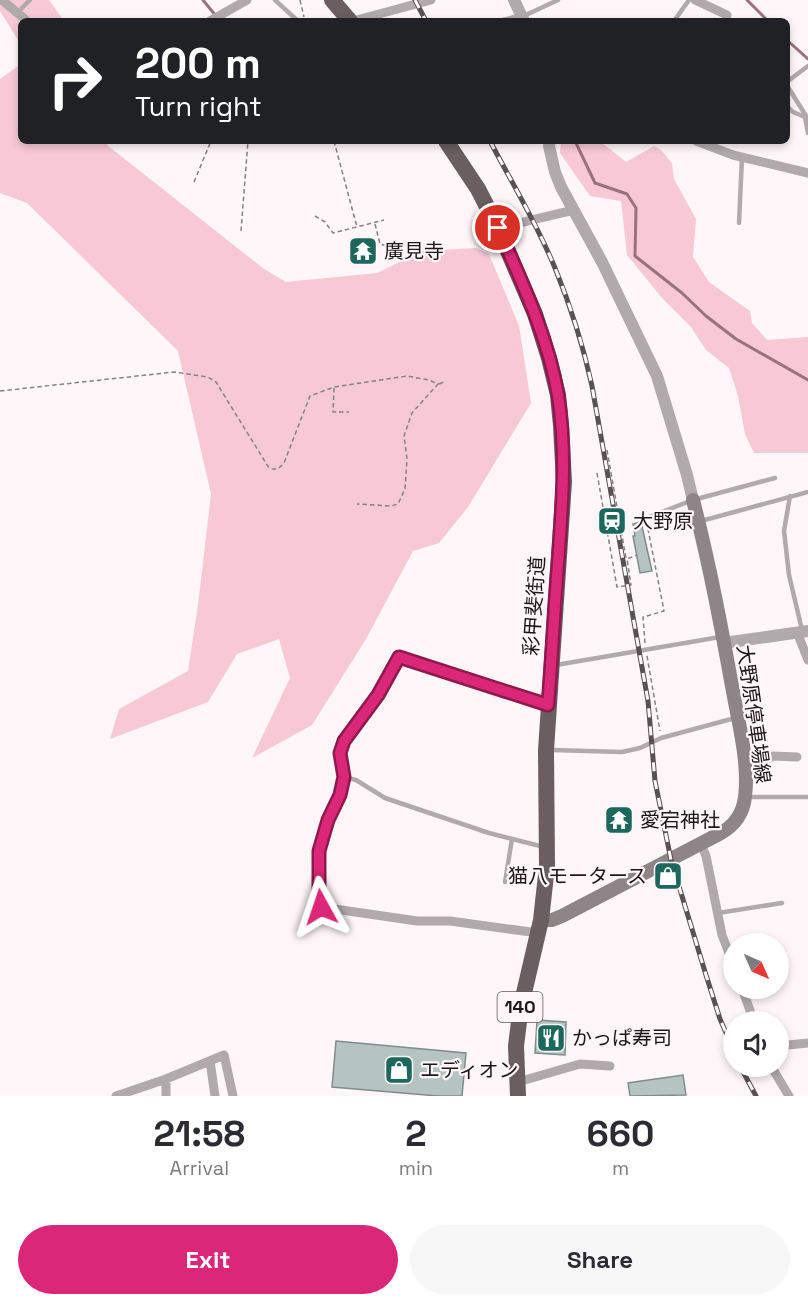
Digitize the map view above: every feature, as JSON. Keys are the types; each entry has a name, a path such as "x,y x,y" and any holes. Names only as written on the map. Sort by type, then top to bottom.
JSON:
{"highway":[{"path":"332,0 348,18"},
{"name":"彩甲斐街道","path":"448,144 478,189 498,228 535,314 558,395 561,426 564,482 548,705 547,848 539,927 521,1006 516,1046 518,1089"}],"main road":[{"name":"大野原停車場線","path":"539,927 701,844 731,828 737,822 745,797 744,760 714,584 693,500"}],"street":[{"path":"2,0 24,18"},
{"path":"215,18 247,0"},
{"path":"362,18 431,0"},
{"path":"514,0 522,18"},
{"path":"695,0 727,15"},
{"path":"550,144 555,172 657,376 693,500"},
{"path":"705,144 742,157 808,173"},
{"path":"498,228 574,210"},
{"path":"724,639 802,632 808,660"},
{"path":"539,927 417,921 321,907 319,851 328,820 340,795 344,777 340,753 344,741 378,695 399,657 548,705"},
{"path":"744,760 760,763 773,756 797,757"},
{"path":"701,844 706,856 723,938"},
{"path":"789,1045 808,1043"},
{"path":"116,1096 210,1062 224,1054 233,1096"},
{"path":"210,1062 215,1096"},
{"path":"518,1089 580,1064 610,1066"},
{"path":"778,1077 789,1096"},
{"path":"166,1079 166,1096"}],"lane":[{"path":"17,12 30,0"},
{"path":"275,0 295,18"},
{"path":"522,18 558,0"},
{"path":"676,18 689,0"},
{"path":"790,80 808,66"},
{"path":"790,90 807,118 808,133"},
{"path":"790,109 807,118"},
{"path":"739,223 742,157"},
{"path":"646,518 693,500 775,478"},
{"path":"699,521 808,492"},
{"path":"790,496 784,531 789,574 802,632"},
{"path":"551,666 646,649 724,639"},
{"path":"546,750 622,752 661,738 738,717"},
{"path":"344,777 356,780 385,798 513,840 547,848"},
{"path":"745,797 808,797"},
{"path":"504,882 513,840"},
{"path":"718,913 782,903"}],"path":[{"path":"300,0 303,18"},
{"path":"194,182 210,144"},
{"path":"241,231 248,144"},
{"path":"335,144 357,227"},
{"path":"315,216 325,222 333,233 384,220"},
{"path":"374,223 380,244 397,249"},
{"path":"0,391 174,372 208,377 216,382 269,468 275,470 284,463 310,396 334,387 407,376 438,384"},
{"path":"357,504 391,506 398,504 405,489 407,459 404,436 412,413 438,384 446,381"},
{"path":"334,387 333,412 349,412"},
{"path":"597,473 617,587 631,585 607,450"},
{"path":"646,518 664,611 643,617 661,738"},
{"path":"648,553 652,552"},
{"path":"627,559 636,555"}],"shaded area":[{"path":"0,0 49,0 62,18 18,18 18,40 0,11"},
{"path":"18,66 18,144 107,144 264,269 286,282 377,273 422,251 476,248 489,254 519,326 531,403 468,507 439,543 413,551 366,639 312,725 252,758 290,678 279,639 237,654 208,702 110,739 119,709 188,671 211,494 178,351 27,203 0,193 0,79"},
{"path":"561,144 604,144 626,162 654,146 661,150 672,163 674,179 696,219 693,257 709,282 750,311 752,323 767,340 808,337 808,453 754,453 745,434 738,396 729,368 706,350 691,327 662,298 627,255 621,201 590,196 560,153"}],"building":[{"name":"大野原","path":"641,522 652,571 640,573 633,524"},
{"name":"かっぱ寿司","path":"537,1020 566,1022 565,1055 535,1053"},
{"name":"エディオン","path":"336,1041 466,1053 462,1096 332,1087"},
{"path":"683,1075 686,1095 630,1096 628,1083"}],"waterway":[{"path":"203,0 218,18"},
{"path":"747,0 765,18"},
{"path":"790,43 808,59"},
{"path":"576,144 595,183 627,194 636,208 635,256 736,339 808,380"}],"railway":[{"path":"415,0 424,18"},
{"path":"492,144 548,252 566,297 585,356 648,701 655,781 671,860 723,1026"},
{"path":"746,1077 756,1096"}],"place":[{"name":"廣見寺","path":"363,251"},
{"name":"大野原","path":"612,521"},
{"name":"愛宕神社","path":"619,820"},
{"name":"猫八モータース","path":"668,876"},
{"name":"かっぱ寿司","path":"551,1038"},
{"name":"エディオン","path":"399,1070"}],"route":[{"path":"321,907 319,851 328,820 340,795 344,777 344,765 340,753 344,741 378,695 399,657 548,705 564,482 558,395 535,314 498,228"}]}
